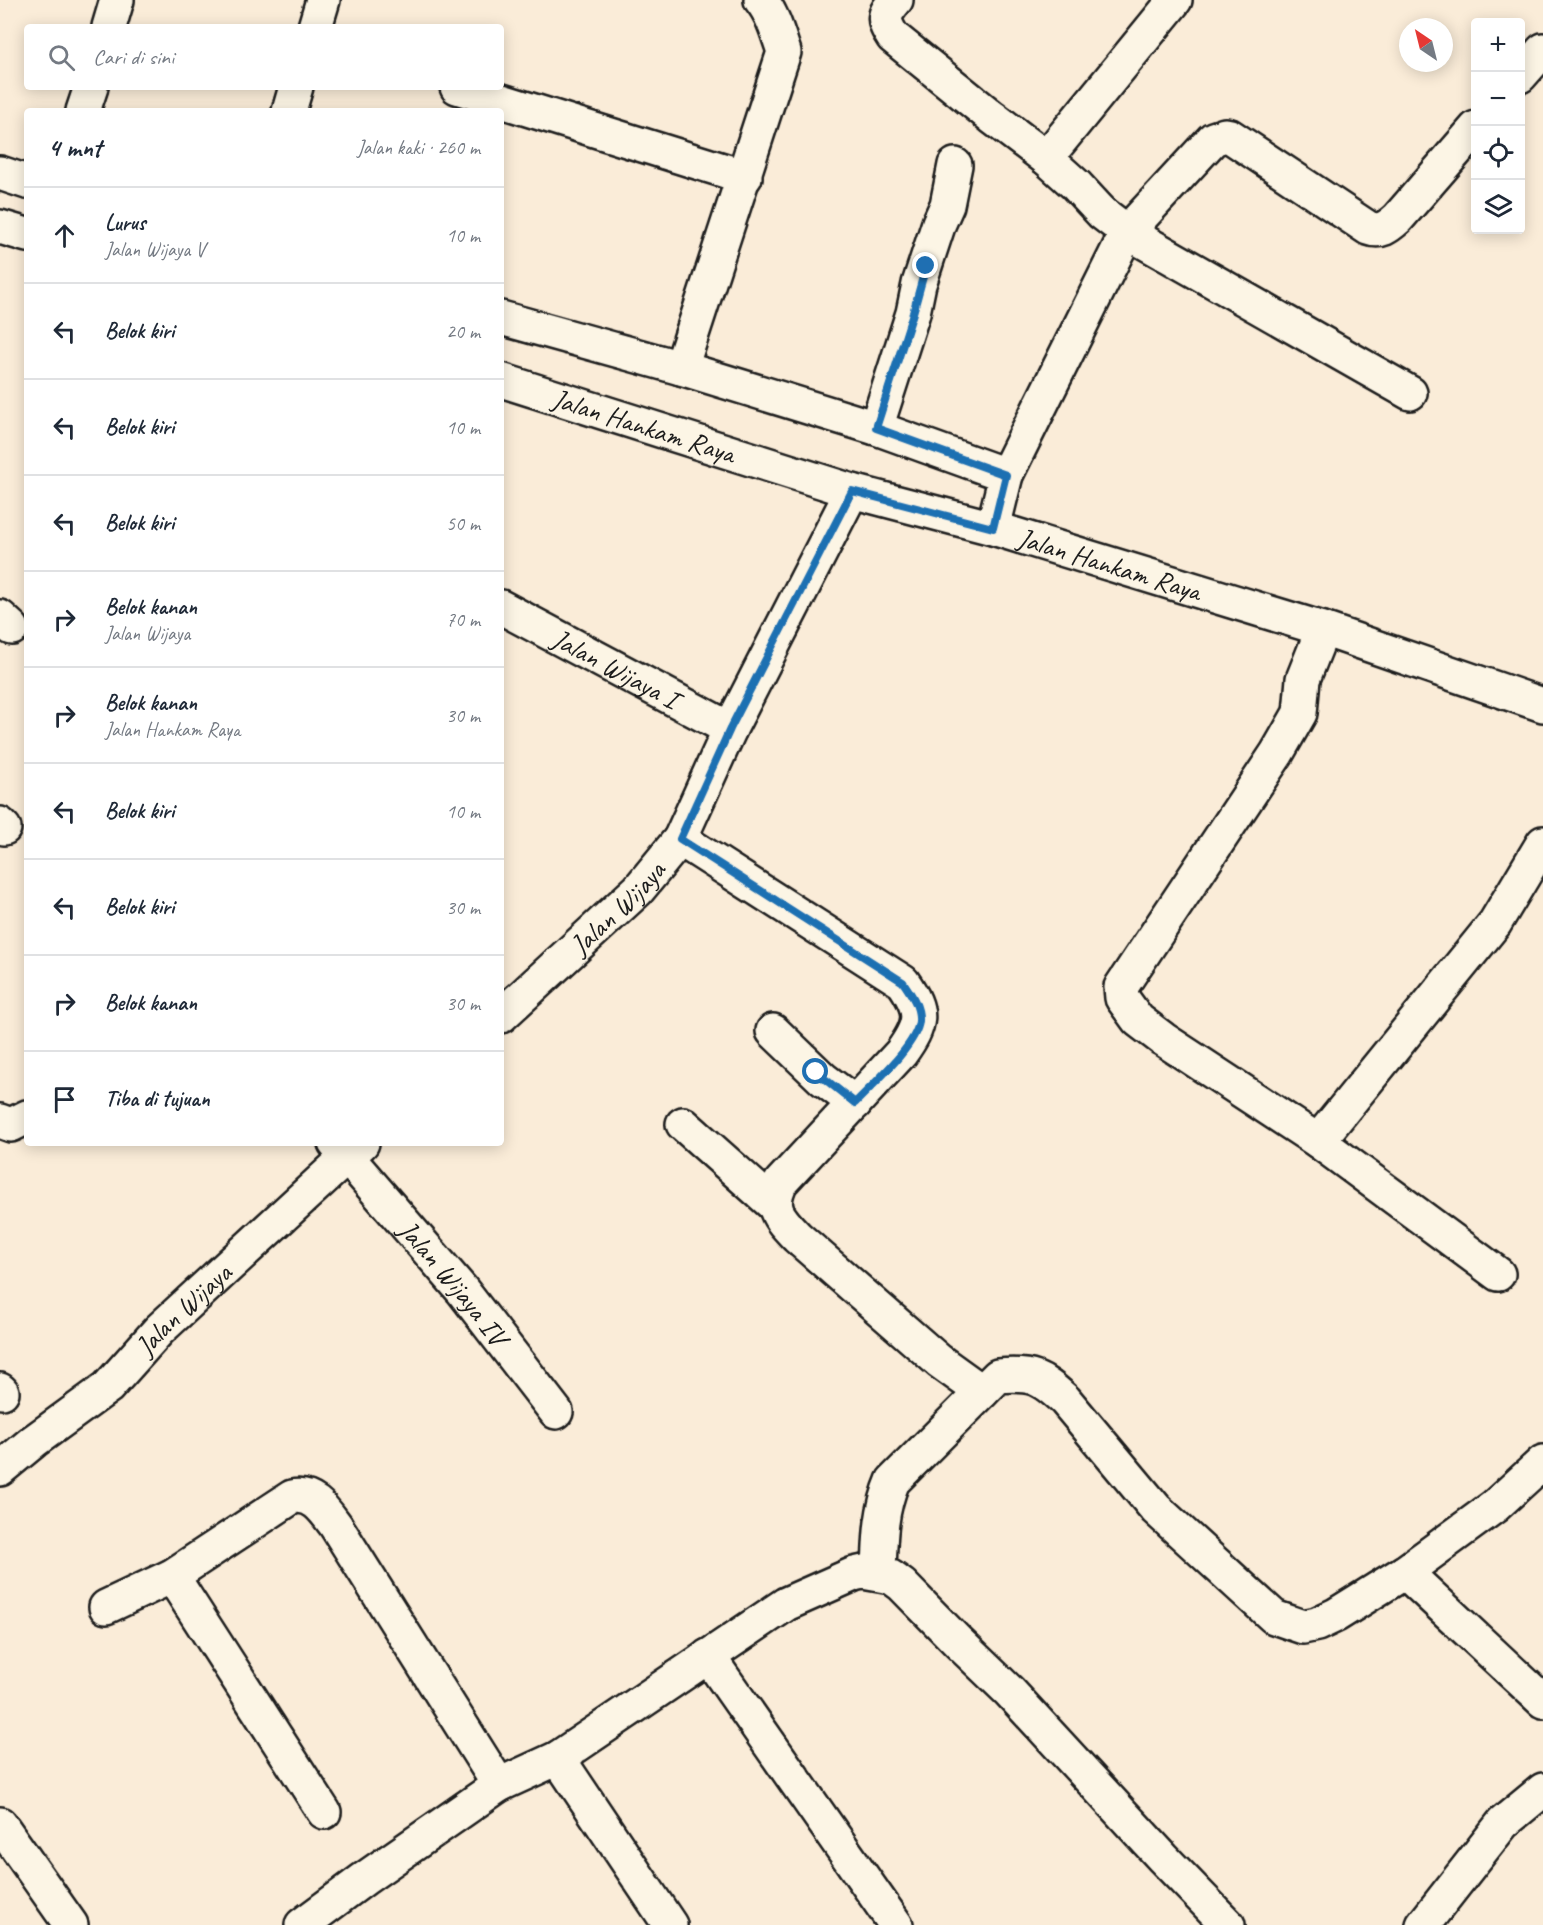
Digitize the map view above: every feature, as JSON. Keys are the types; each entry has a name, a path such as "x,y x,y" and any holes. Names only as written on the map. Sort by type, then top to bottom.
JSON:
{"street":[{"path":"110,24 117,0"},
{"path":"316,24 323,0"},
{"path":"681,368 784,52 771,16 761,0"},
{"path":"896,0 885,16 885,23 893,36 1046,158 1076,184 1102,213 1127,232 1410,393"},
{"path":"1046,158 1175,0"},
{"path":"1524,72 1543,50"},
{"path":"84,108 90,90"},
{"path":"290,108 295,90"},
{"path":"467,90 745,177"},
{"path":"993,528 1006,475 1127,232 1213,139 1225,135 1238,141 1368,228 1378,231 1388,227 1398,218 1471,134"},
{"path":"876,428 913,313 919,284 947,205 955,165"},
{"path":"0,173 24,181"},
{"path":"0,227 24,234"},
{"path":"504,319 681,368 876,428 1006,475"},
{"name":"Jalan Hankam Raya","path":"504,381 852,491 993,528 1323,630 1543,705"},
{"name":"Jalan Wijaya","path":"504,1013 638,890 680,839 730,729 852,491"},
{"name":"Jalan Wijaya I","path":"504,609 730,729"},
{"path":"1323,630 1303,679 1300,713 1277,753 1121,987 1122,998 1138,1020 1163,1039 1318,1141 1498,1274"},
{"path":"680,839 903,982 911,993 917,1005 919,1021 914,1035 902,1053 781,1182 774,1194 775,1206 781,1220 797,1237 939,1361 982,1392"},
{"path":"1318,1141 1495,923 1543,843"},
{"path":"773,1031 823,1079 855,1103"},
{"path":"0,1121 11,1125 24,1119"},
{"path":"683,1124 775,1206"},
{"name":"Jalan Wijaya","path":"0,1469 108,1387 159,1330 348,1148"},
{"name":"Jalan Wijaya IV","path":"348,1148 556,1412"},
{"path":"879,1574 881,1522 886,1498 893,1481 998,1376 1031,1375 1051,1387 1065,1400 1156,1509 1274,1617 1303,1627 1317,1624 1336,1615 1405,1572 1496,1506 1543,1462"},
{"path":"106,1607 172,1576 292,1497 300,1495 313,1500 322,1507 336,1526 499,1785"},
{"path":"302,1925 499,1785 558,1758 786,1604 854,1574 869,1572 891,1577 902,1585 1009,1691 1228,1925"},
{"path":"1405,1572 1543,1701"},
{"path":"172,1576 324,1812"},
{"path":"708,1656 896,1925"},
{"path":"558,1758 670,1925"},
{"path":"1423,1925 1503,1823 1543,1790"},
{"path":"0,1824 71,1925"}],"route":[{"path":"816,1072 855,1103 902,1053 914,1035 919,1021 917,1005 911,993 903,982 680,839 730,729 852,491 993,528 1006,475 876,428 926,266"}]}
